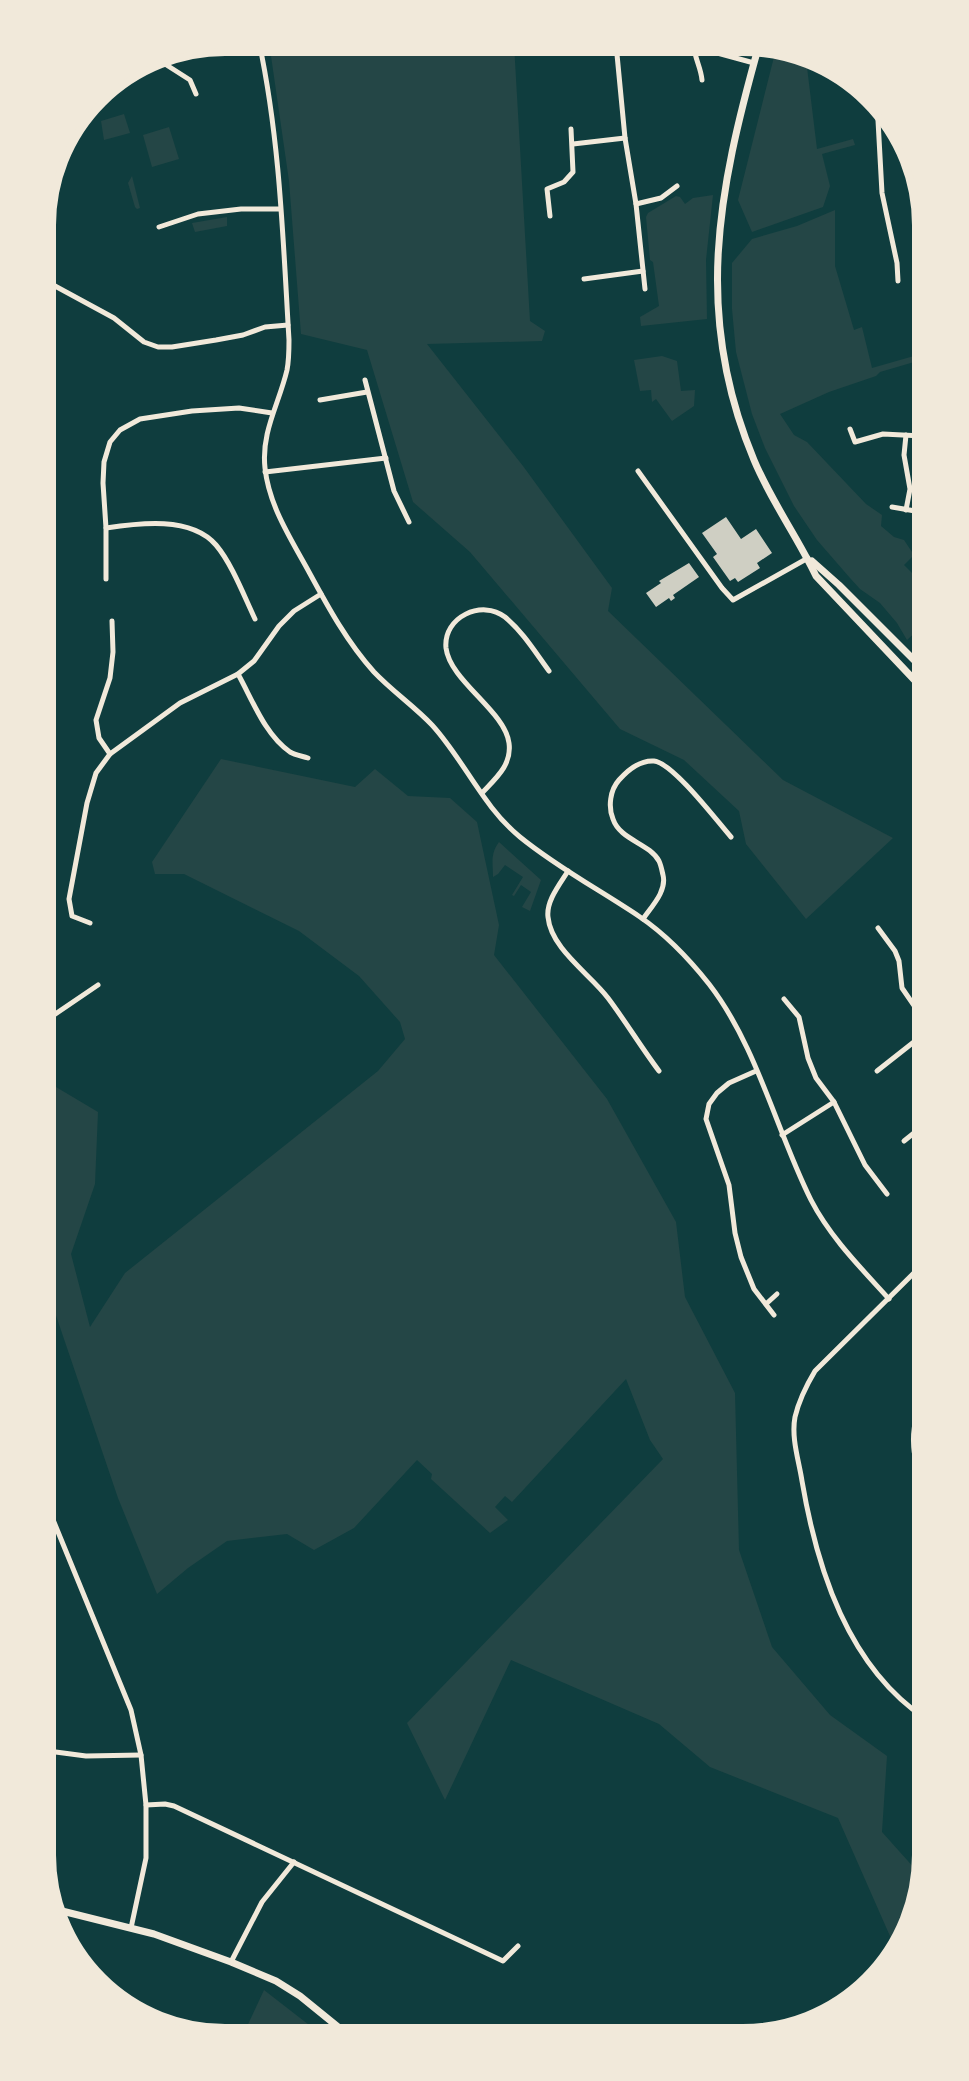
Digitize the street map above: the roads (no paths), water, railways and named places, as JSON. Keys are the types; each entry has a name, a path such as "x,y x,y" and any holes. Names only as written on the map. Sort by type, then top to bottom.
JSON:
{"street":[{"path":"262,52 275,138 288,325 287,367 266,432 263,451 265,472 272,500 288,534 347,639 374,672 431,724 498,815 516,834 541,854 643,919 681,953 708,983 735,1025 812,1202 843,1248 889,1299"},
{"path":"617,52 625,138 636,204 645,289"},
{"path":"693,52 701,71 702,80"},
{"path":"713,52 754,63"},
{"path":"757,53 722,202 717,268 720,334 732,398 750,451 767,490 808,558 816,576 916,682"},
{"path":"165,64 190,80 196,94"},
{"path":"879,118 882,193 897,263 898,282"},
{"path":"550,216 547,189 564,182 573,172 571,129"},
{"path":"573,144 625,138"},
{"path":"636,204 661,198 677,186"},
{"path":"159,227 198,214 241,209 280,209"},
{"path":"585,279 643,272"},
{"path":"53,284 114,318 144,342 158,347 226,339 265,327 288,325"},
{"path":"365,380 394,491 409,522"},
{"path":"320,400 367,392"},
{"path":"106,579 104,462 110,442 120,430 140,419 192,411 239,408 272,413"},
{"path":"850,429 855,442 883,434 916,436"},
{"path":"906,435 904,455 910,489 906,510"},
{"path":"265,472 386,458"},
{"path":"638,471 733,600 808,558"},
{"path":"892,507 916,511"},
{"path":"106,528 131,524 169,523 199,531 216,544 255,618"},
{"path":"808,558 916,662"},
{"path":"90,923 72,916 69,899 87,803 96,772 110,754 180,703 238,674 254,661 279,626 294,611 321,594"},
{"path":"482,793 502,772 510,755 509,740 501,724 450,661 446,646 448,633 457,620 467,613 478,609 492,610 516,627 549,670"},
{"path":"110,754 99,738 96,720 110,678 113,652 112,621"},
{"path":"238,674 265,723 279,742 292,753 308,758"},
{"path":"643,919 657,900 664,878 659,861 629,838 614,822 610,796 615,784 627,771 640,764 653,761 666,765 731,837"},
{"path":"568,871 553,895 547,915 550,930 561,946 606,996 659,1071"},
{"path":"878,927 895,951 899,961 902,988 916,1008"},
{"path":"53,1016 98,985"},
{"path":"784,999 799,1017 808,1058 816,1078 834,1102 865,1165 887,1194"},
{"path":"877,1071 916,1040"},
{"path":"756,1071 729,1083 717,1093 709,1104 706,1119 729,1185 735,1233 741,1257 754,1289 774,1315"},
{"path":"782,1135 834,1102"},
{"path":"904,1141 916,1131"},
{"path":"916,1271 815,1371 804,1388 795,1419 795,1438 809,1521 823,1569 842,1618 869,1663 916,1712"},
{"path":"766,1304 777,1294"},
{"path":"916,1418 913,1425 913,1443 916,1459"},
{"path":"52,1518 131,1710 141,1755 146,1805 146,1858 131,1928"},
{"path":"52,1752 86,1756 141,1755"},
{"path":"146,1805 174,1806 503,1961 518,1946"},
{"path":"231,1962 262,1902 294,1862"},
{"path":"62,1911 131,1928 193,1947 231,1962 276,1981 300,1996 339,2028"}]}
